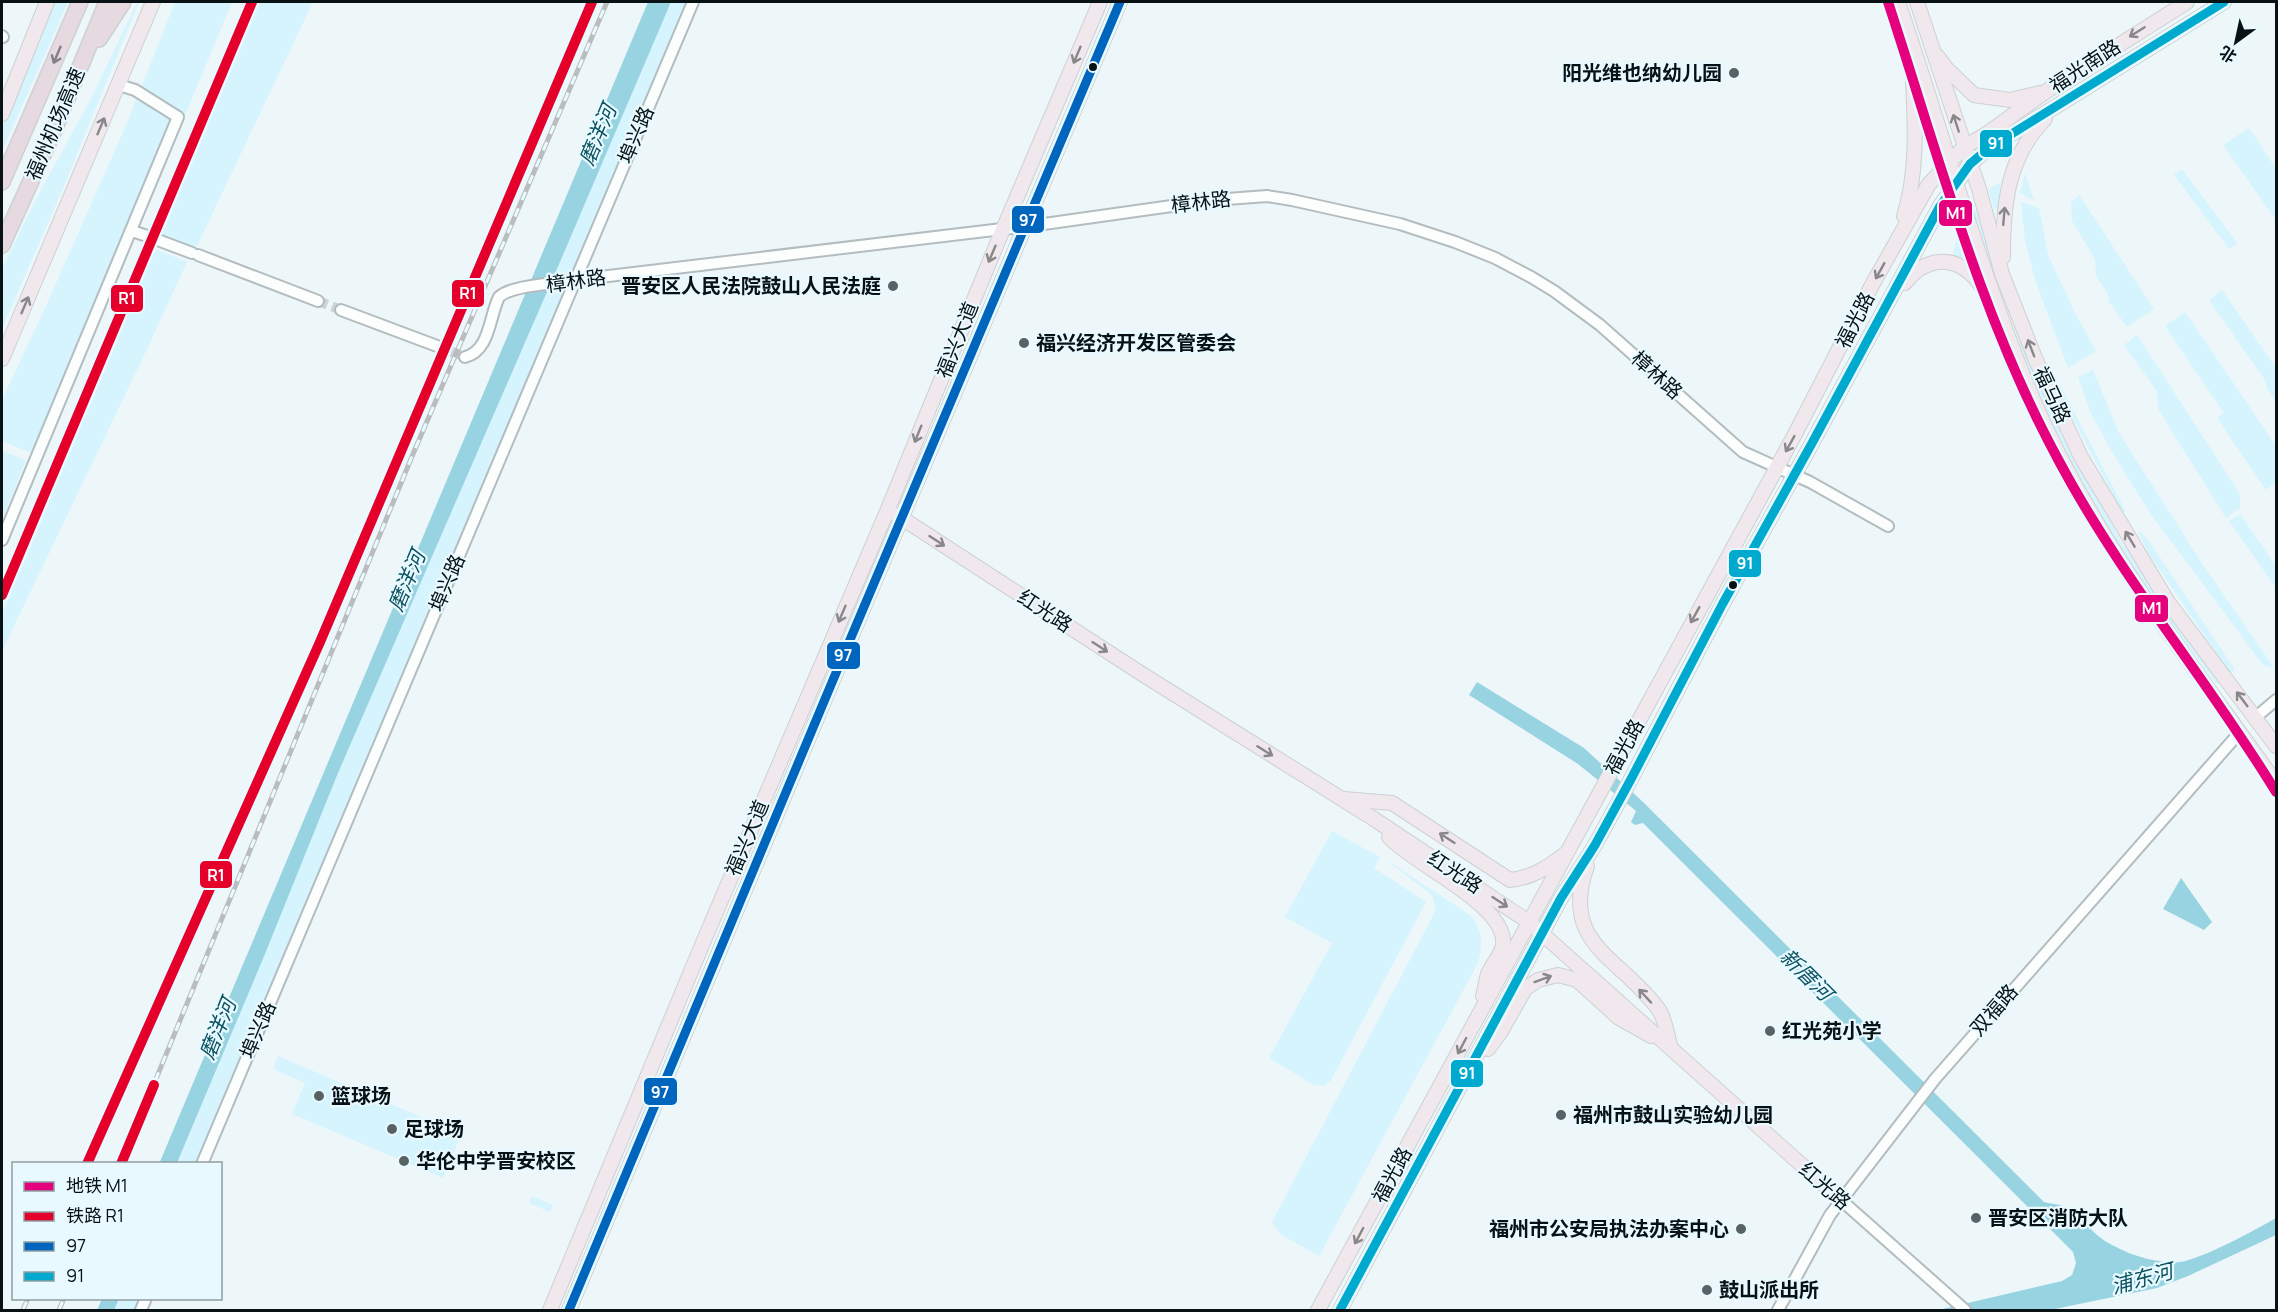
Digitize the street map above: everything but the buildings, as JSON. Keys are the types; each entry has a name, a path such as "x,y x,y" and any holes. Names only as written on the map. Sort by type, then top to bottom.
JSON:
{"highway":[{"name":"福州机场高速","path":"2,182 80,2"},
{"name":"福州机场高速","path":"2,245 107,2"},
{"path":"78,72 123,2"}],"main road":[{"path":"2,114 47,2"},
{"path":"2,359 153,2"},
{"name":"福兴大道","path":"550,1311 1100,2"},
{"name":"福兴大道","path":"569,1311 832,680 903,518 1120,2"},
{"name":"福马路","path":"1898,2 1984,271 2032,398 2091,512 2159,620 2277,783"},
{"name":"福马路","path":"1917,2 1971,164 2002,274 2035,358 2081,457 2168,602 2277,746"},
{"name":"福光南路","path":"1987,142 2044,92 2187,2"},
{"name":"福光南路","path":"1987,142 2060,104 2224,2"},
{"path":"1896,241 1910,193 1914,151 1915,110 1911,42"},
{"path":"1932,50 1946,68 1974,95 2010,100 2044,92"},
{"path":"2002,274 2003,214 2013,168 2033,131 2060,104"},
{"name":"福光路","path":"1318,1311 1777,468 1896,241 1929,184 1949,162 1964,147 1987,142"},
{"name":"福光路","path":"1340,1311 1562,898 1595,845 1630,781 1722,605 1940,206 1987,142"},
{"path":"1883,311 1916,270 1925,264 1945,261 1969,272 2000,313"},
{"name":"红光路","path":"888,509 1142,674 1343,799 1529,922 1841,1200"},
{"path":"1343,799 1392,803 1510,880 1520,879 1543,870 1569,850"},
{"path":"1374,819 1394,842 1465,891 1499,924 1503,945 1488,974 1480,1013"},
{"path":"1595,845 1580,890 1581,918 1590,940 1660,1011 1671,1047"},
{"path":"1469,1071 1500,1034 1525,988 1538,980 1557,975 1577,980 1619,1018 1671,1047"}],"street":[{"name":"埠兴路","path":"203,1162 693,2"},
{"path":"2,540 178,117 135,90 119,85"},
{"name":"樟林路","path":"465,357 479,350 499,297 502,293 516,289 574,280 1025,226 1214,200 1266,196 1349,211 1444,238 1495,258 1554,291 1628,348 1743,452 1810,482 1888,526"},
{"path":"132,231 318,301"},
{"path":"341,310 437,346"},
{"path":"2256,717 2277,700"},
{"name":"双福路","path":"1778,1311 1823,1224 1915,1104 2240,732"},
{"name":"红光路","path":"1841,1200 1965,1311"}],"shaded area":[{"path":"52,2 68,2 2,151 2,125"},
{"path":"139,2 64,186 2,329 2,269 37,197 93,95"},
{"path":"175,2 232,2 43,458 2,441 2,400 125,128"},
{"path":"257,2 313,2 195,250 158,235"},
{"path":"671,2 690,2 199,1162 178,1162 338,773"},
{"path":"2249,128 2276,169 2276,220 2223,145"},
{"path":"2182,169 2237,243 2229,249 2174,175"},
{"path":"2025,173 2034,201 2020,193"},
{"path":"2000,183 1999,207 1995,211 1988,189"},
{"path":"2079,195 2154,309 2127,327 2109,302 2108,294 2096,276 2095,259 2072,221 2071,202"},
{"path":"2021,202 2039,208 2048,255 2096,351 2068,368 2035,280 2025,241"},
{"path":"1976,210 2004,296 2002,297 1973,211"},
{"path":"1959,228 1975,274 1952,258"},
{"path":"153,248 187,262 2,651 2,614 88,398"},
{"path":"2222,290 2276,368 2276,402 2267,389 2265,380 2209,300"},
{"path":"2185,312 2276,446 2276,482 2266,490 2217,418 2224,413 2165,326"},
{"path":"2011,318 2076,462 2122,543 2220,680 2219,683 2217,684 2154,599 2098,510 2049,416"},
{"path":"2137,335 2240,494 2240,508 2226,518 2158,409 2157,391 2124,345"},
{"path":"2093,370 2119,433 2203,565 2274,668 2263,665 2150,513 2109,447 2090,411 2078,377"},
{"path":"2056,381 2126,512 2122,512 2055,384"},
{"path":"2,451 26,460 2,520"},
{"path":"2240,514 2276,566 2276,588 2229,521"},
{"path":"2138,531 2149,541 2234,668 2233,672 2230,672 2224,664 2148,553"},
{"path":"1332,831 1380,857 1374,868 1426,902 1331,1080 1324,1086 1314,1085 1269,1058 1332,943 1285,917"},
{"path":"1382,857 1470,915 1480,933 1480,952 1477,965 1319,1256 1280,1234 1272,1222 1436,910 1432,895"},
{"path":"278,1056 461,1134 462,1137 443,1178 292,1114 305,1083 273,1069"},
{"path":"532,1196 553,1205 550,1212 529,1203"},
{"path":"119,1300 142,1300 137,1310 114,1310"}],"water":[{"name":"磨洋河","path":"648,2 671,2 338,773 177,1162 160,1162"},
{"path":"1477,682 1584,748 1642,801 2044,1202 2067,1208 2113,1246 2131,1254 2161,1261 2180,1262 2201,1256 2276,1218 2276,1235 2157,1288 2050,1310 1938,1310 2062,1281 2072,1275 2076,1263 2073,1252 1643,823 1635,825 1631,822 1636,811 1578,764 1469,695"},
{"path":"2181,878 2212,922 2204,930 2163,909"},
{"path":"101,1300 119,1300 114,1310 97,1310"}],"tunnel":[{"path":"318,301 341,310"},
{"path":"437,346 465,357"}],"railway":[{"path":"2,595 252,2"},
{"path":"88,1162 320,642 592,2"},
{"path":"122,1162 413,454 607,2"},
{"path":"23,1310 27,1300"},
{"path":"59,1310 63,1300"}],"metro line":[{"name":"M1","path":"1888,2 1984,295 2032,408 2060,463 2110,548 2250,750 2276,792"}],"rail line":[{"name":"R1","path":"2,595 252,2"},
{"name":"R1","path":"88,1162 320,642 592,2"},
{"name":"R1","path":"122,1162 154,1085"}],"transit line":[{"name":"97","path":"569,1310 1120,2"},
{"name":"91","path":"1340,1310 1561,898 1595,845 1722,605 1940,206 1970,164 1989,148 2224,2"}],"place":[{"name":"阳光维也纳幼儿园","path":"1734,73"},
{"name":"晋安区人民法院鼓山人民法庭","path":"893,286"},
{"name":"福兴经济开发区管委会","path":"1024,343"},
{"name":"红光苑小学","path":"1770,1031"},
{"name":"篮球场","path":"319,1096"},
{"name":"福州市鼓山实验幼儿园","path":"1561,1115"},
{"name":"足球场","path":"392,1129"},
{"name":"华伦中学晋安校区","path":"404,1161"},
{"name":"晋安区消防大队","path":"1976,1218"},
{"name":"福州市公安局执法办案中心","path":"1741,1229"},
{"name":"鼓山派出所","path":"1707,1290"}],"water label":[{"name":"新厝河","path":"1806,975"},
{"name":"浦东河","path":"2142,1279"}]}
